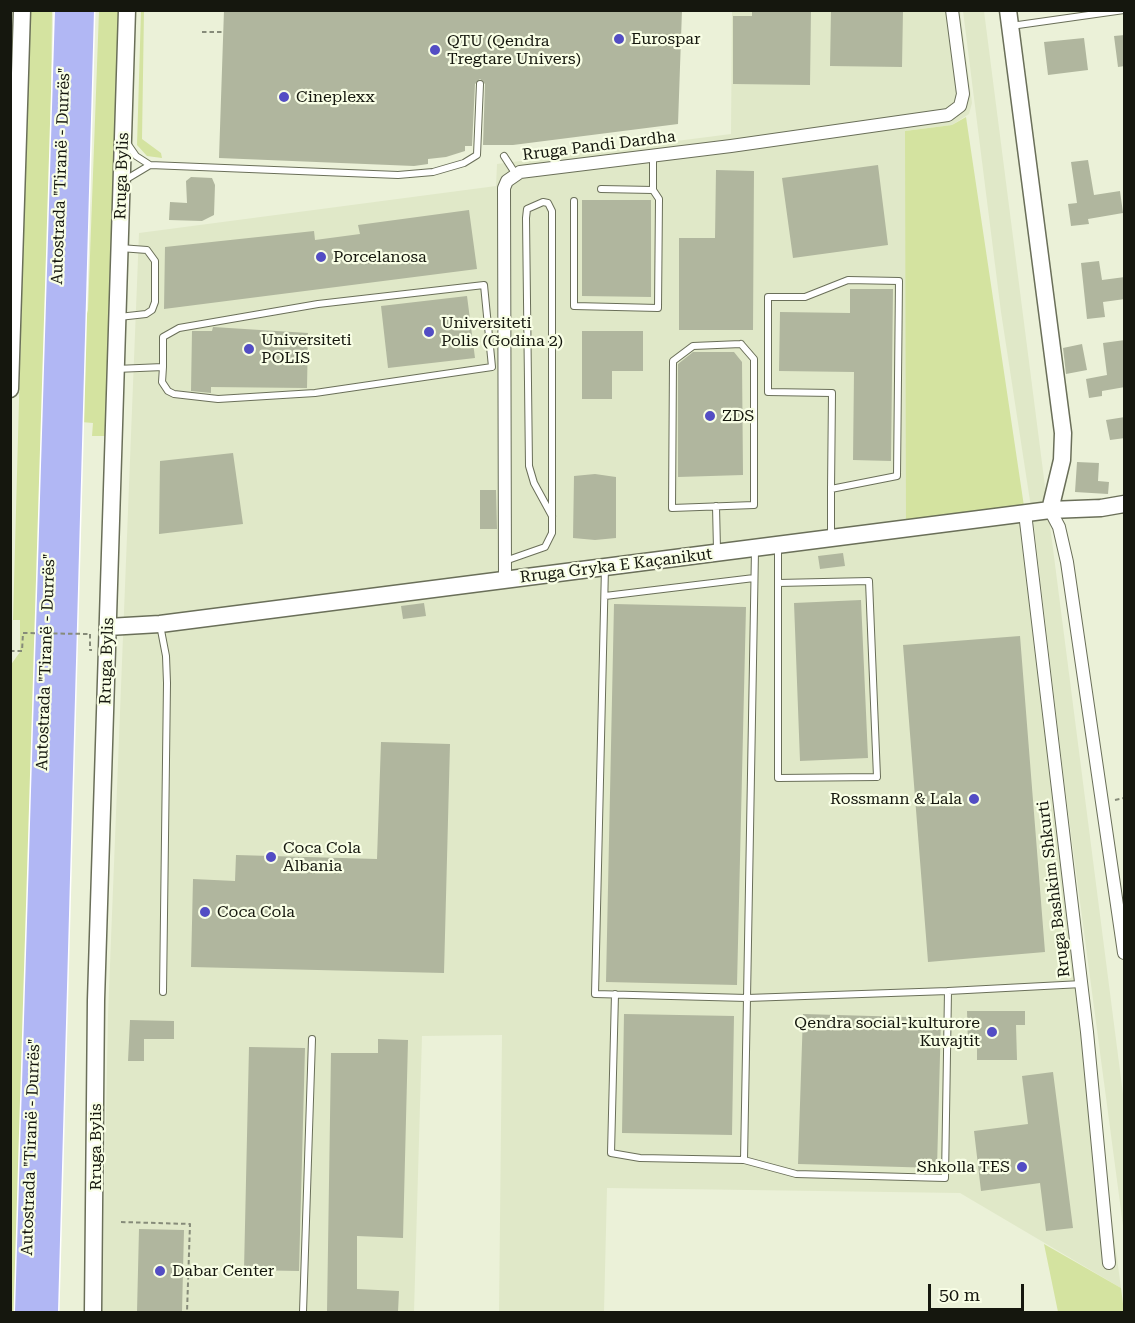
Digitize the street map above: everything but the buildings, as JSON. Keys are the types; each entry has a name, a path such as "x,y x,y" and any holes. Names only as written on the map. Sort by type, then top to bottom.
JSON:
{"highway":[{"name":"Autostrada \"Tiranë - Durrës\"","path":"26,1312 66,10"},
{"name":"Autostrada \"Tiranë - Durrës\"","path":"47,1312 83,10"},
{"path":"75,323 86,256 95,10"}],"main road":[{"path":"10,388 22,10"},
{"name":"Rruga Bylis","path":"93,1312 96,1000 128,10"},
{"path":"1009,18 1063,433 1062,460 1050,510"},
{"name":"Rruga Gryka E Kaçanikut","path":"108,627 160,624 831,537 1050,510 1101,508 1125,504"}],"street":[{"name":"Rruga Pandi Dardha","path":"505,580 504,188 507,181 514,173 948,115 960,106 963,94 952,10"},
{"path":"1050,510 1059,527 1069,573 1125,953"},
{"name":"Rruga Bashkim Shkurti","path":"1025,513 1082,984 1109,1263"}],"lane":[{"path":"1009,18 1124,10"},
{"path":"121,185 132,174 150,165 398,176 433,172 464,163 477,155 480,84"},
{"path":"123,136 136,156 150,165"},
{"path":"574,201 574,306 658,308 659,199 653,189 653,155"},
{"path":"504,156 514,173"},
{"path":"601,189 653,189"},
{"path":"504,561 544,547 550,541 552,516 552,211 548,203 543,202 527,209 526,218 529,466 534,483 552,516"},
{"path":"117,317 146,314 152,310 155,303 155,261 147,250 119,248"},
{"path":"831,489 897,476 898,281 848,280 805,297 768,297 768,392 832,393 831,489 831,537"},
{"path":"484,285 492,367 315,393 218,399 174,394 168,391 162,382 163,367 163,337 179,328 318,304 484,285"},
{"path":"741,344 754,358 754,505 716,506 672,508 673,361 693,346 741,344"},
{"path":"116,369 163,367"},
{"path":"716,506 717,552"},
{"path":"778,544 778,583 778,778 877,777 869,580 778,583"},
{"path":"744,1160 755,547"},
{"path":"605,567 595,994 747,998 1082,984"},
{"path":"605,596 754,578"},
{"path":"160,624 166,656 167,683 163,992"},
{"path":"615,994 611,1154 640,1158 744,1160 796,1174 945,1178 948,991"},
{"path":"303,1312 312,1039"}],"path":[{"path":"202,32 223,32"},
{"path":"10,651 22,651 23,633 90,634 90,650"},
{"path":"121,1222 190,1224 187,1312"}],"shaded area":[{"path":"732,11 960,11 972,103 969,114 952,125 905,131 1025,513 1087,1032 1121,1288 960,1193 607,1188 604,1312 499,1312 502,1035 422,1036 414,1312 102,1312 108,1015 139,233 496,186 497,164 731,134"},
{"path":"963,11 984,11 1124,1102 1124,1233 1065,789 1034,527 1001,312"}],"green space":[{"path":"52,10 49,283 18,1312 11,1312 10,666 20,652 20,620 13,620 28,71 30,11"},
{"path":"99,11 119,11 107,436 92,436 93,423 81,422 84,323 88,310"},
{"path":"141,11 144,11 142,139 161,153 162,158 147,156 137,145"},
{"path":"966,117 1025,513 906,528 905,131 952,125"},
{"path":"1044,1244 1121,1288 1124,1312 1058,1312"}],"place":[{"name":"Eurospar","path":"619,39"},
{"name":"QTU (Qendra Tregtare Univers)","path":"435,50"},
{"name":"Cineplexx","path":"284,97"},
{"name":"Porcelanosa","path":"321,257"},
{"name":"Universiteti Polis (Godina 2)","path":"429,332"},
{"name":"Universiteti POLIS","path":"249,349"},
{"name":"ZDS","path":"710,416"},
{"name":"Rossmann & Lala","path":"974,799"},
{"name":"Coca Cola Albania","path":"271,857"},
{"name":"Coca Cola","path":"205,912"},
{"name":"Qendra social-kulturore Kuvajtit","path":"992,1032"},
{"name":"Shkolla TES","path":"1022,1167"},
{"name":"Dabar Center","path":"160,1271"}]}
